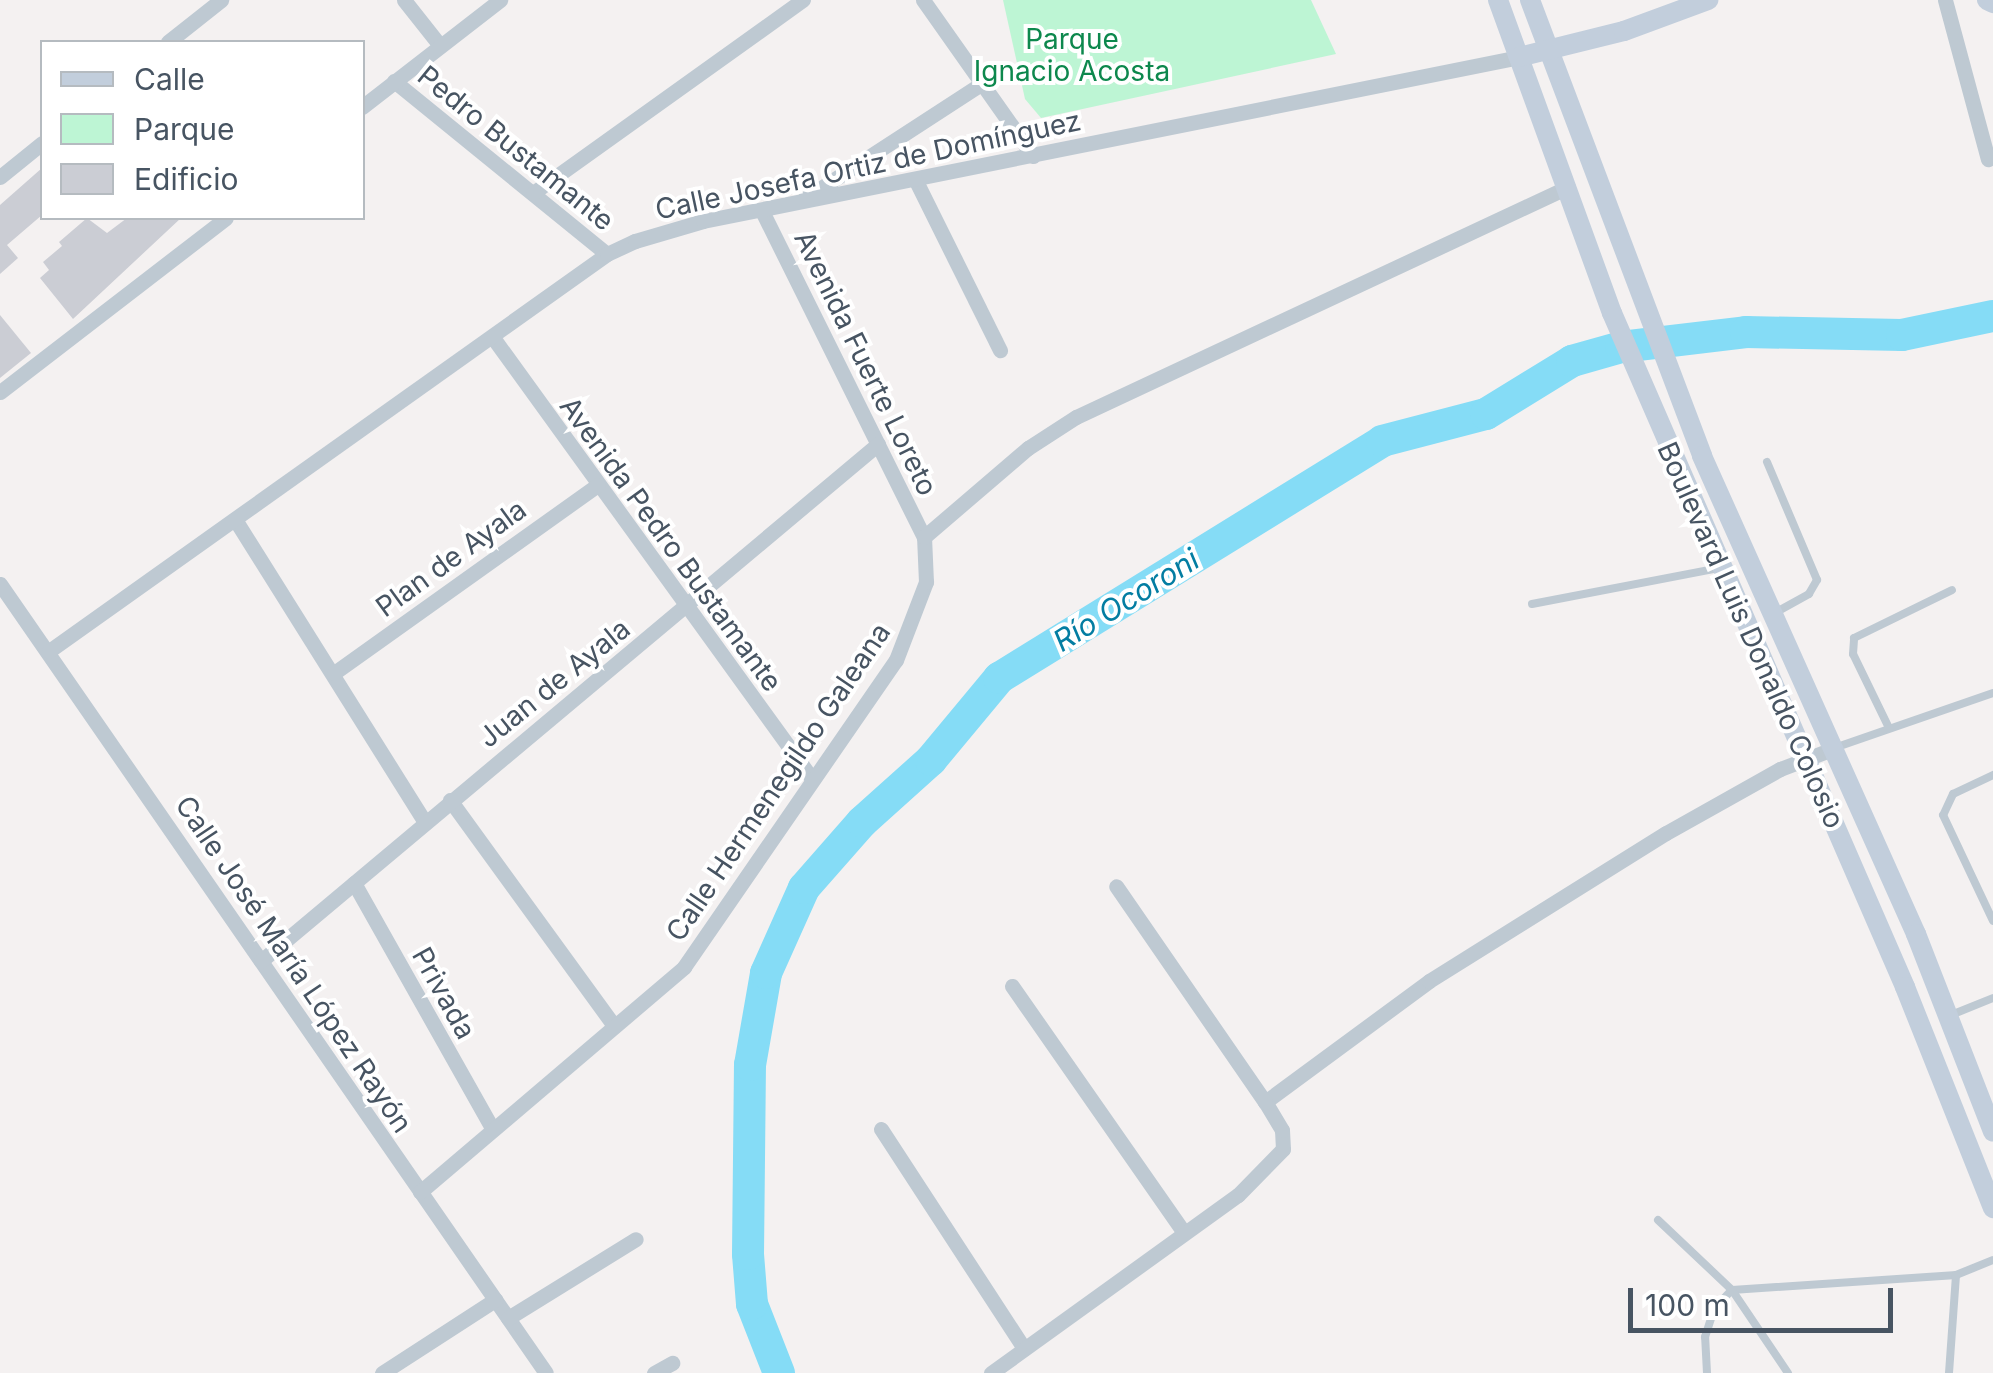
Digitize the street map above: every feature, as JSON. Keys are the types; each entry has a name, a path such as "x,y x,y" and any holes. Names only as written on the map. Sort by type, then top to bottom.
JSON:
{"main road":[{"name":"Boulevard Luis Donaldo Colosio","path":"1498,0 1612,313 1719,568 1806,759 1993,1208"},
{"name":"Boulevard Luis Donaldo Colosio","path":"1530,0 1702,456 1835,748 1993,1132"},
{"path":"1518,57 1548,46 1624,31 1708,0"}],"street":[{"path":"171,40 222,0"},
{"path":"404,0 438,44"},
{"path":"365,105 438,44 500,0"},
{"path":"533,192 803,0"},
{"path":"923,0 1033,156"},
{"path":"1945,0 1988,159"},
{"name":"Calle Josefa Ortiz de Domínguez","path":"49,651 494,338 606,254 672,228 1518,57"},
{"name":"Pedro Bustamante","path":"394,81 606,254"},
{"path":"796,204 981,84"},
{"path":"0,178 40,146"},
{"path":"916,180 1000,350"},
{"path":"924,537 1028,448 1076,417 1568,187"},
{"name":"Avenida Fuerte Loreto","path":"762,211 924,537"},
{"path":"0,392 223,220"},
{"name":"Avenida Pedro Bustamante","path":"494,338 684,609 810,776"},
{"name":"Juan de Ayala","path":"261,961 878,444"},
{"name":"Plan de Ayala","path":"334,673 598,485"},
{"path":"236,521 425,822"},
{"name":"Calle Hermenegildo Galeana","path":"420,1192 612,1024 684,968 810,776 896,660 916,620 926,582 924,537"},
{"name":"Calle José María López Rayón","path":"0,584 546,1373"},
{"path":"1265,1102 1429,981 1682,823 1835,748"},
{"path":"450,800 612,1024"},
{"name":"Privada","path":"354,883 492,1128"},
{"path":"990,1373 1182,1230 1258,1179 1283,1150 1282,1130 1265,1102 1116,886"},
{"path":"1012,986 1182,1230"},
{"path":"881,1129 1024,1348"},
{"path":"508,1318 636,1239"},
{"path":"382,1373 495,1300"},
{"path":"654,1373 672,1363"}],"lane":[{"path":"1767,462 1817,580 1809,594 1776,612"},
{"path":"1532,604 1719,568"},
{"path":"1889,728 1853,654 1854,638 1952,590"},
{"path":"1835,748 1993,693"},
{"path":"1993,775 1953,794 1943,815 1993,921"},
{"path":"1946,1017 1993,998"},
{"path":"1658,1220 1732,1290 1788,1373"},
{"path":"1707,1373 1705,1337 1714,1309 1732,1290 1956,1274 1993,1260"},
{"path":"1950,1373 1956,1274"}],"green space":[{"name":"Parque Ignacio Acosta","path":"1003,0 1311,0 1336,54 1041,118 1025,99"}],"building":[{"path":"40,170 40,217 7,245 18,258 0,274 0,205"},
{"path":"85,220 107,233 124,220 179,220 73,319 40,278 49,270 43,262 62,246 59,242"},
{"path":"0,315 31,353 0,378"}],"waterway":[{"name":"Río Ocoroni","path":"779,1373 752,1304 748,1254 750,1065 766,973 804,888 862,822 931,760 999,678 1382,441 1486,414 1572,361 1621,347 1746,332 1902,335 1993,316"}]}
